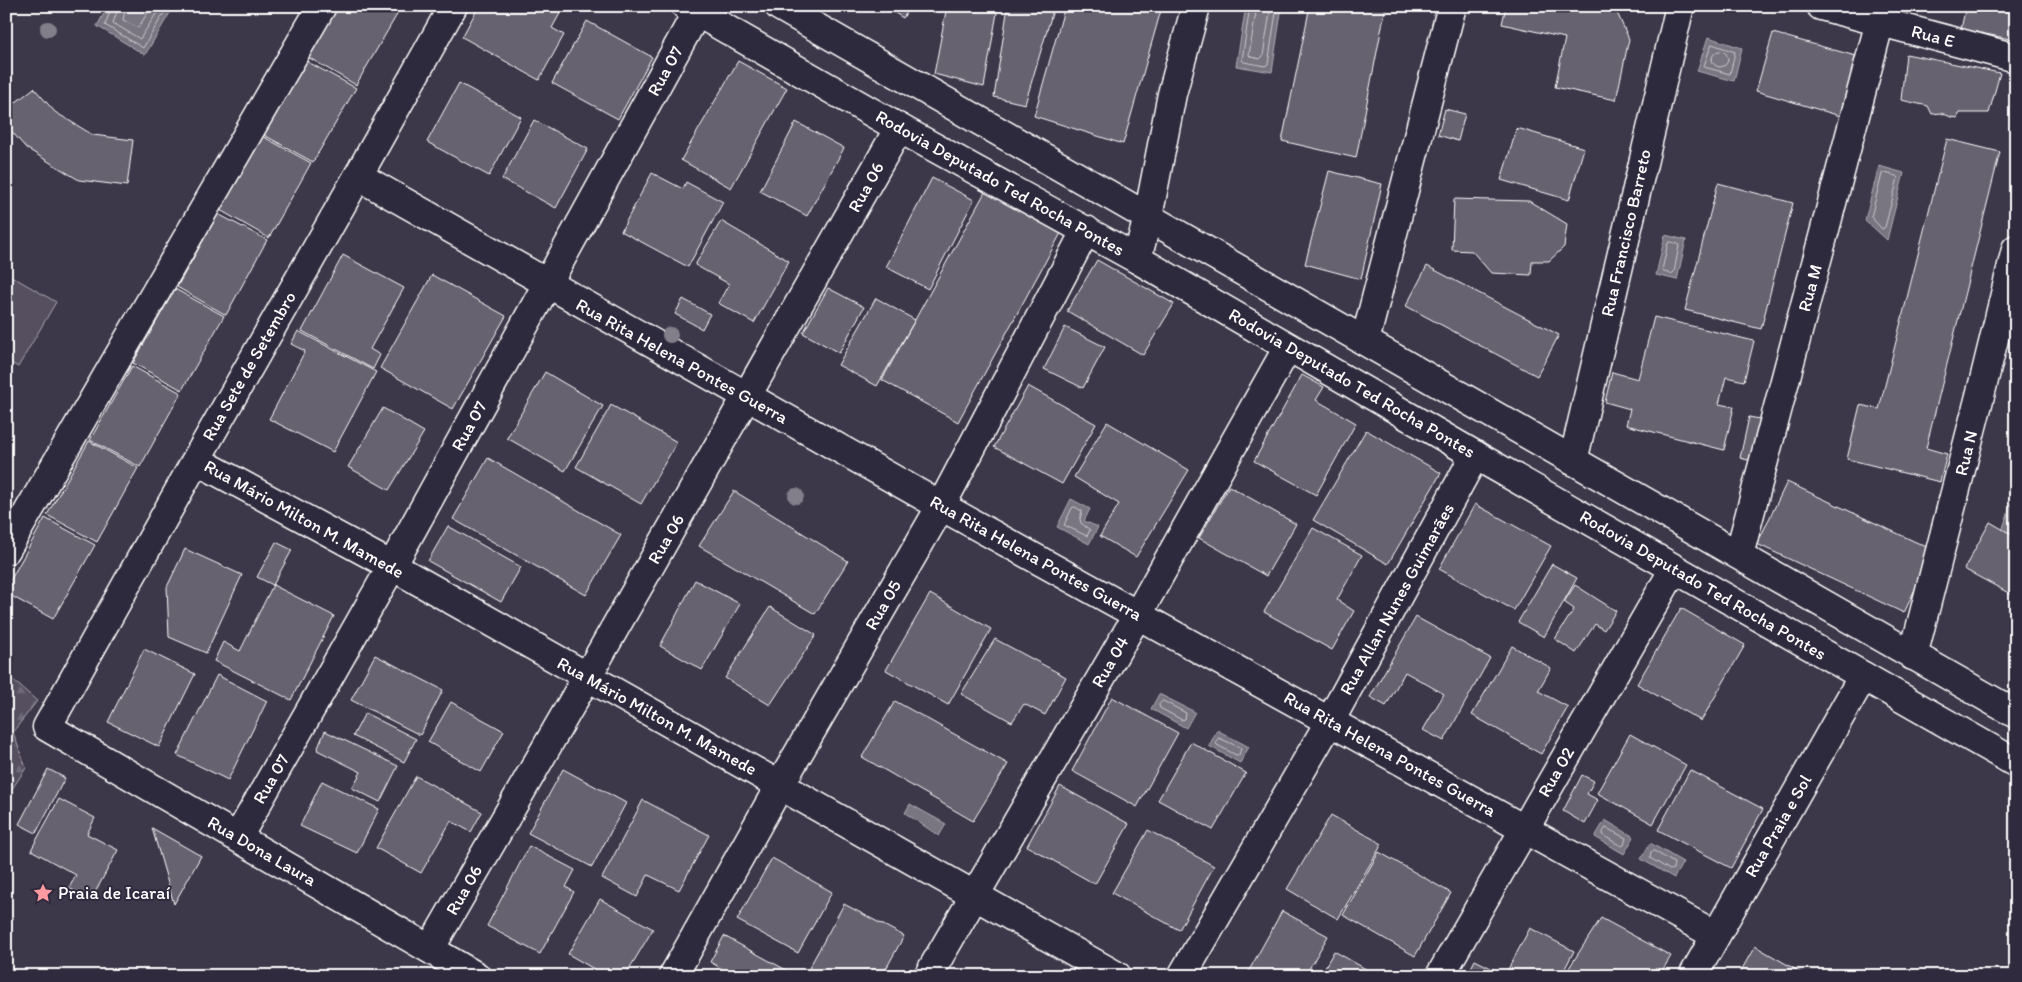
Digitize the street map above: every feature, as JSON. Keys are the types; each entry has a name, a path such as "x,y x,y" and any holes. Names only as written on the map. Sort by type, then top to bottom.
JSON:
{"street":[{"path":"6,550 322,6"},
{"name":"Rua Sete de Setembro","path":"47,727 453,6"},
{"path":"779,6 2016,714"},
{"path":"1137,259 1148,217 1172,94 1196,6"},
{"path":"1365,341 1452,6"},
{"name":"Rua Francisco Barreto","path":"1573,461 1680,6"},
{"name":"Rua E","path":"1822,6 1882,14 2016,58"},
{"name":"Rua 07","path":"238,837 392,566 674,54 692,9"},
{"name":"Rodovia Deputado Ted Rocha Pontes","path":"692,9 899,128 1137,259 1674,569 2016,763"},
{"name":"Rua M","path":"1739,555 1882,14"},
{"name":"Rua 06","path":"430,949 899,128"},
{"name":"Rua Rita Helena Pontes Guerra","path":"358,176 547,285 940,506 1715,935"},
{"name":"Rua 05","path":"673,976 940,506 1086,230"},
{"name":"Rua N","path":"1913,656 2016,249"},
{"name":"Rua 04","path":"928,976 1138,614 1288,347"},
{"name":"Rua Allan Nunes Guimarães","path":"1182,976 1330,721 1476,455"},
{"name":"Rua Mário Milton M. Mamede","path":"196,460 392,566 1117,976"},
{"name":"Rua 02","path":"1440,976 1674,569"},
{"name":"Rua Praia e Sol","path":"1693,976 1863,676"},
{"name":"Rua Dona Laura","path":"47,727 476,976"}],"green space":[{"path":"6,273 56,302 18,367 6,360"},
{"path":"6,674 37,701 13,732 26,768 6,798"}],"water":[{"path":"108,6 174,6 145,55 97,26"},
{"path":"1246,6 1282,6 1272,72 1236,66"},
{"path":"1708,37 1742,48 1734,81 1697,71"},
{"path":"1879,166 1904,173 1887,240 1865,220"},
{"path":"1665,235 1686,240 1677,280 1656,275"},
{"path":"2013,498 2016,499 2016,539 2001,534"},
{"path":"1071,499 1090,509 1084,521 1098,527 1089,544 1057,527"},
{"path":"1159,694 1195,712 1186,728 1151,709"},
{"path":"1217,730 1249,747 1240,763 1209,746"},
{"path":"910,804 946,824 939,836 905,813"},
{"path":"1605,820 1634,837 1624,854 1595,837"},
{"path":"1650,843 1683,862 1674,878 1641,859"}],"building":[{"path":"335,6 402,6 356,85 306,56"},
{"path":"479,6 561,6 563,8 552,28 564,35 539,80 462,37"},
{"path":"884,6 910,6 903,18"},
{"path":"947,6 998,7 984,87 934,74"},
{"path":"1008,6 1054,7 1025,104 994,97"},
{"path":"1065,6 1093,6 1103,9 1104,6 1148,6 1161,10 1123,144 1034,116"},
{"path":"1310,6 1386,6 1356,158 1282,141"},
{"path":"1506,6 1614,6 1629,39 1616,100 1555,87 1565,38 1502,24"},
{"path":"1966,6 2016,6 2010,39 1961,29"},
{"path":"587,21 652,57 618,119 552,83"},
{"path":"1773,33 1863,58 1847,118 1756,91"},
{"path":"1906,54 2000,73 1989,113 1960,113 1957,118 1941,113 1932,114 1928,106 1901,100"},
{"path":"306,61 356,88 313,162 264,135"},
{"path":"738,61 787,88 731,188 681,160"},
{"path":"459,83 521,117 489,176 427,142"},
{"path":"34,88 55,112 93,135 133,140 127,186 79,180 26,148 6,125 6,110"},
{"path":"1445,109 1465,114 1458,141 1438,135"},
{"path":"534,120 588,149 556,208 502,179"},
{"path":"796,122 844,148 807,216 760,191"},
{"path":"1517,128 1584,148 1569,200 1501,180"},
{"path":"262,136 311,163 269,238 220,210"},
{"path":"1947,139 2000,152 1926,448 1947,454 1940,482 1847,459 1860,405 1879,409"},
{"path":"1329,171 1382,184 1361,279 1305,264"},
{"path":"652,173 683,189 686,182 723,202 688,267 621,231"},
{"path":"932,178 974,200 928,289 886,267"},
{"path":"1718,183 1793,203 1761,329 1685,310"},
{"path":"985,192 1061,233 958,422 882,380"},
{"path":"1454,199 1529,201 1567,224 1564,247 1549,261 1532,261 1531,275 1491,273 1472,251 1452,250"},
{"path":"218,214 267,240 226,315 177,287"},
{"path":"721,221 789,261 754,323 718,303 729,284 695,265"},
{"path":"343,255 404,288 370,349 380,355 373,369 302,331"},
{"path":"1097,260 1174,304 1143,355 1067,311"},
{"path":"1427,266 1559,335 1537,376 1406,306"},
{"path":"432,275 506,316 453,409 380,368"},
{"path":"828,288 864,307 839,353 803,333"},
{"path":"175,289 224,316 182,390 133,363"},
{"path":"876,298 915,320 877,386 838,365"},
{"path":"683,299 710,314 702,329 675,314"},
{"path":"1654,317 1754,341 1744,381 1726,377 1719,404 1734,407 1724,450 1626,425 1630,409 1605,402 1612,372 1638,379"},
{"path":"1065,327 1105,347 1083,388 1044,369"},
{"path":"298,331 376,372 333,452 269,419 305,351 291,344"},
{"path":"132,366 181,393 140,467 90,440"},
{"path":"545,372 603,406 565,471 507,438"},
{"path":"1302,375 1324,387 1316,400 1356,423 1316,495 1254,461"},
{"path":"1028,386 1096,424 1062,484 994,447"},
{"path":"611,405 677,442 641,504 576,467"},
{"path":"383,408 424,432 389,490 348,467"},
{"path":"1749,417 1765,420 1756,462 1740,458"},
{"path":"1107,422 1189,470 1136,557 1100,536 1119,504 1074,477"},
{"path":"1366,430 1441,473 1388,564 1313,520"},
{"path":"89,441 138,468 97,542 47,515"},
{"path":"488,458 621,535 586,595 453,519"},
{"path":"1787,482 1933,550 1904,613 1757,544"},
{"path":"1229,486 1296,524 1266,576 1199,538"},
{"path":"734,491 848,561 815,614 699,546"},
{"path":"1475,504 1551,546 1514,610 1439,569"},
{"path":"45,518 95,545 53,619 6,593 6,588"},
{"path":"1990,522 2016,537 2016,597 1964,569"},
{"path":"448,526 521,567 501,602 428,561"},
{"path":"1313,528 1362,555 1337,600 1354,611 1332,650 1264,612"},
{"path":"276,542 292,550 273,585 257,577"},
{"path":"185,549 242,575 206,653 169,637 167,587"},
{"path":"1552,564 1577,578 1544,637 1518,622"},
{"path":"695,580 740,604 702,670 660,646"},
{"path":"273,585 334,616 291,700 214,661 223,642 240,651"},
{"path":"1575,585 1616,611 1604,630 1595,624 1576,653 1555,639 1574,609 1564,602"},
{"path":"930,594 991,629 948,705 886,670"},
{"path":"770,607 816,635 770,705 725,678"},
{"path":"1681,608 1745,645 1701,721 1637,684"},
{"path":"1416,617 1490,658 1444,741 1423,730 1444,694 1405,672 1386,706 1370,697"},
{"path":"995,639 1066,677 1045,715 1024,704 1012,722 961,694"},
{"path":"1512,646 1551,668 1538,691 1568,707 1541,754 1472,715"},
{"path":"144,649 195,674 159,747 108,722"},
{"path":"375,655 443,690 420,735 351,700"},
{"path":"217,675 267,701 228,780 177,755"},
{"path":"1112,697 1178,733 1137,807 1072,771"},
{"path":"895,701 1008,764 973,821 862,757"},
{"path":"451,702 504,731 481,772 428,742"},
{"path":"365,713 416,739 404,762 353,736"},
{"path":"325,731 398,766 380,802 352,788 361,772 317,750"},
{"path":"1630,734 1686,765 1653,824 1597,793"},
{"path":"1191,742 1246,773 1213,830 1158,800"},
{"path":"48,769 65,778 36,833 19,824"},
{"path":"563,769 626,803 592,867 528,833"},
{"path":"1690,770 1763,809 1731,868 1658,830"},
{"path":"1582,775 1594,781 1587,794 1598,800 1585,824 1563,811"},
{"path":"416,776 482,812 471,832 451,821 421,873 376,848"},
{"path":"322,781 379,809 357,853 300,826"},
{"path":"1060,786 1129,824 1095,884 1027,846"},
{"path":"59,799 95,818 87,834 118,850 91,900 69,888 76,875 31,850"},
{"path":"643,800 709,835 679,890 648,875 637,897 602,878"},
{"path":"1331,815 1382,844 1338,919 1287,889"},
{"path":"152,828 201,856 174,904"},
{"path":"1148,830 1214,866 1179,930 1112,893"},
{"path":"529,846 575,870 566,887 574,892 540,954 487,926"},
{"path":"1379,852 1451,893 1415,956 1343,915"},
{"path":"772,858 832,892 798,953 737,920"},
{"path":"600,899 653,929 625,976 606,976 568,954"},
{"path":"844,904 904,936 882,976 823,976 809,968"},
{"path":"1282,911 1328,936 1305,976 1246,976"},
{"path":"1601,918 1671,956 1659,976 1584,976 1569,968"},
{"path":"1530,928 1574,951 1561,976 1467,976 1475,960 1505,975"},
{"path":"724,936 797,976 735,976 710,962"},
{"path":"1755,946 1807,976 1738,976"},
{"path":"1334,951 1378,976 1320,976"},
{"path":"957,969 969,976 953,976"}],"place":[{"name":"Praia de Icaraí","path":"43,893"}]}
